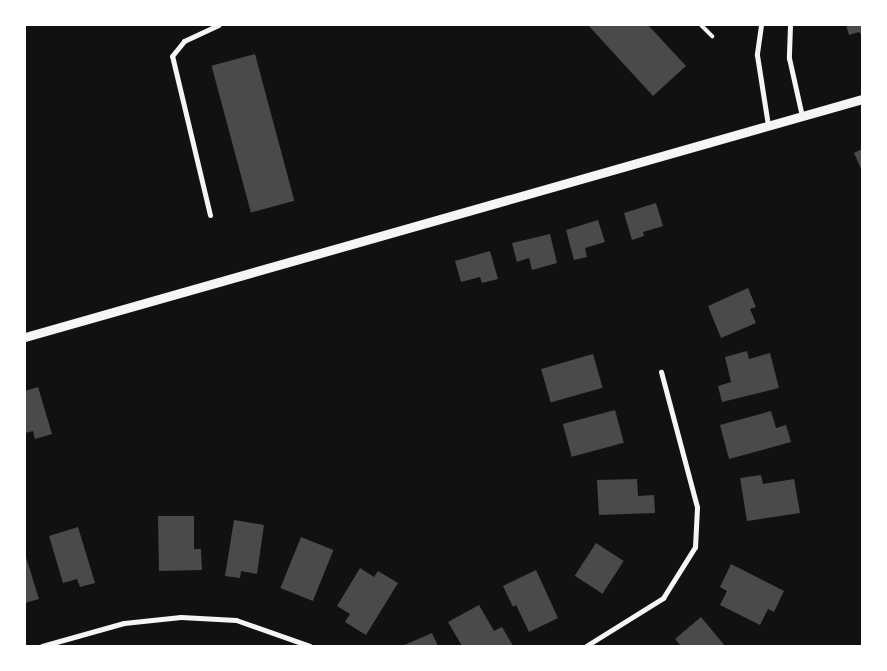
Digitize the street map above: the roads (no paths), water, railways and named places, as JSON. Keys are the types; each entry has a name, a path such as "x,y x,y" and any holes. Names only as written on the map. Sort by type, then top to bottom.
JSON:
{"street":[{"path":"210,215 172,56 184,41 218,25"},
{"path":"761,25 757,54 768,125"},
{"path":"790,25 790,58 802,116"},
{"path":"25,337 862,99"},
{"path":"586,646 664,598 695,547 697,508 661,372"},
{"path":"42,646 124,623 181,616 236,620 310,646"}],"lane":[{"path":"701,25 712,36"}]}
